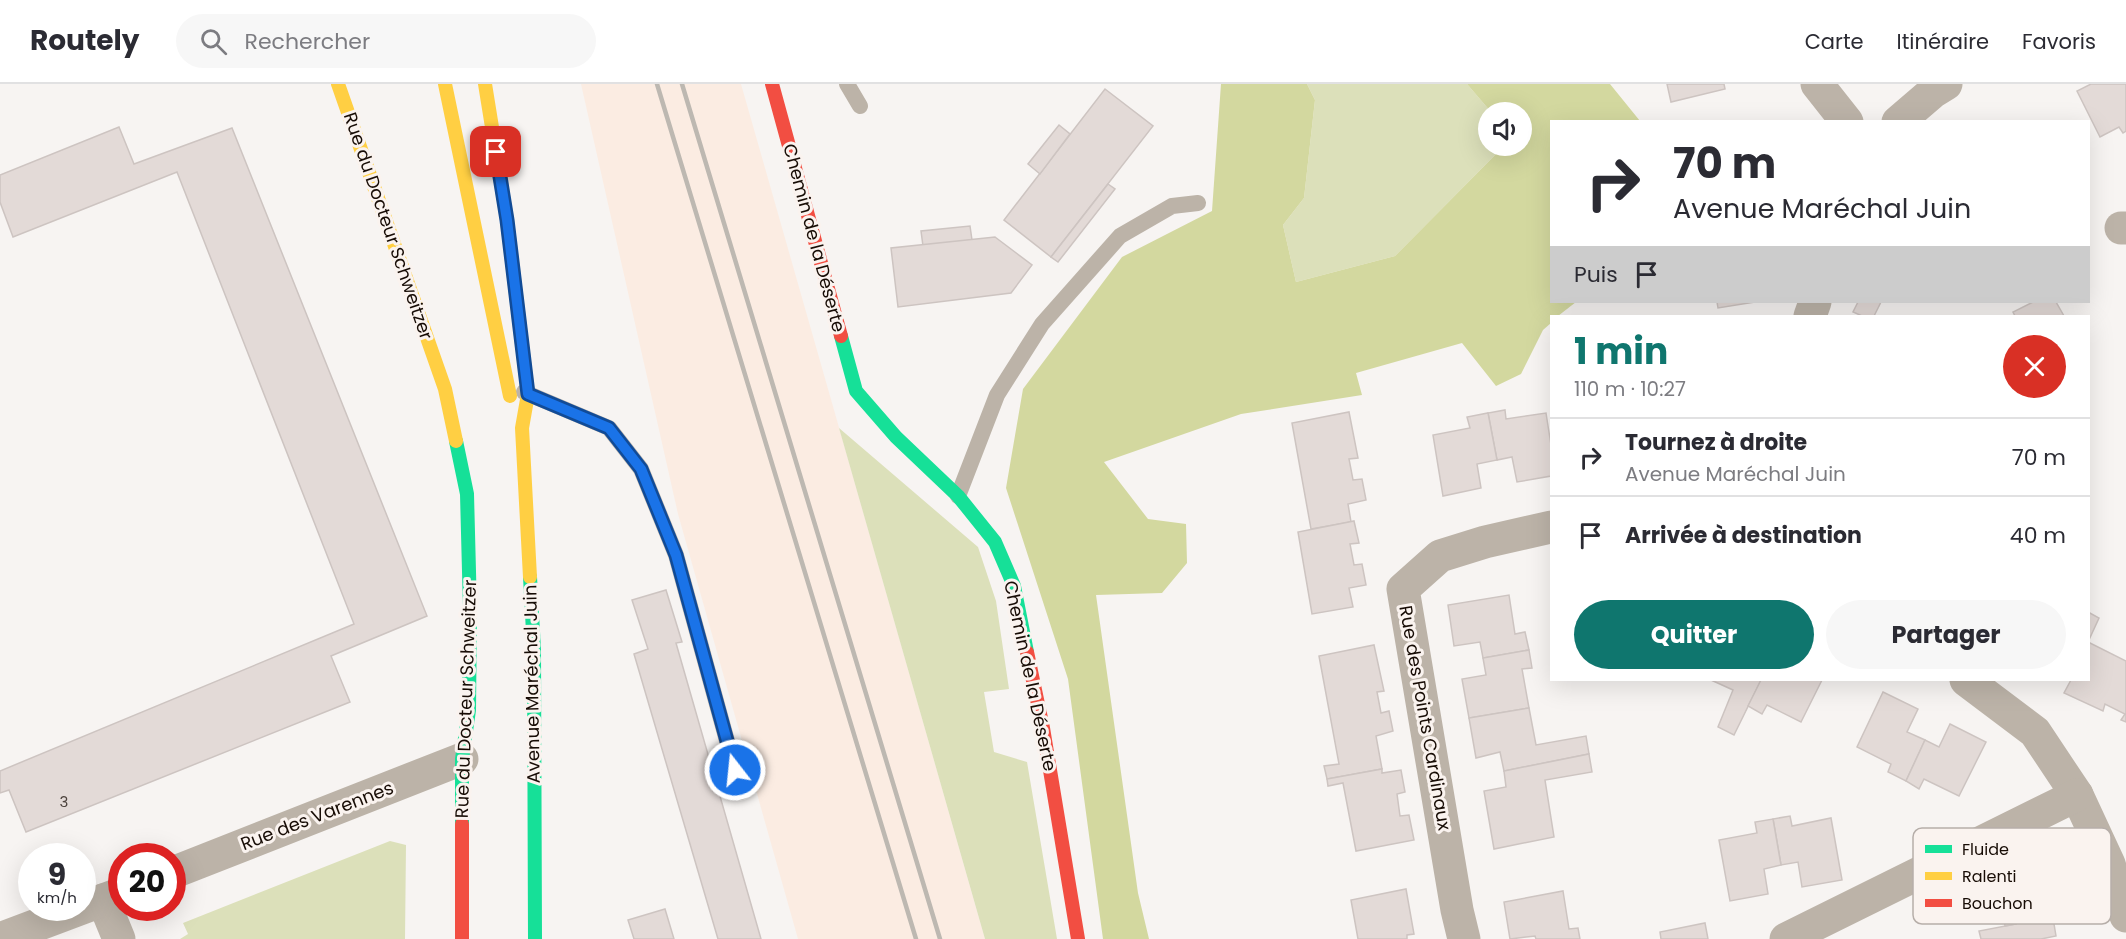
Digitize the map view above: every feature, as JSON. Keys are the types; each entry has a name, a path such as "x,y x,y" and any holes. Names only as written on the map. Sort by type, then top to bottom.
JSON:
{"street":[{"name":"Rue du Docteur Schweitzer","path":"338,84 445,389 467,494 470,610 469,710 462,759 462,939"},
{"name":"Avenue Maréchal Juin","path":"445,84 507,386 522,428"},
{"name":"Avenue Maréchal Juin","path":"485,84 507,220 528,394 522,428 534,650 535,939"},
{"name":"Chemin de la Déserte","path":"772,84 856,391 896,437 958,496 995,542 1014,586 1043,728 1078,939"},
{"path":"1817,84 1845,120"},
{"path":"1900,120 1946,84"},
{"name":"Rue des Points Cardinaux","path":"1464,939 1403,589 1440,556 1485,542 1550,527"},
{"path":"1967,681 2035,732 2077,795 2092,828"},
{"name":"Rue des Varennes","path":"186,867 462,759"},
{"path":"2010,828 2077,795"},
{"path":"2111,870 2126,916"},
{"path":"1786,939 1913,876"},
{"path":"0,939 108,898"},
{"path":"116,921 119,939"}],"lane":[{"path":"847,84 860,106"},
{"path":"958,496 997,395 1042,324 1120,236 1172,206 1198,203"},
{"path":"507,386 609,428 641,469 676,555 741,792"}],"shaded area":[{"path":"581,84 741,84 985,939 798,939 678,514"}],"green space":[{"path":"1221,84 1307,84 1315,100 1304,198 1283,225 1296,282 1395,256 1494,156 1532,156 1532,102 1482,102 1467,84 1610,84 1639,120 1550,120 1550,303 1575,303 1559,315 1550,315 1550,324 1543,330 1521,374 1496,386 1462,343 1356,373 1362,395 1241,414 1104,462 1148,519 1186,524 1187,563 1162,593 1096,595 1138,893 1149,939 1103,939 1068,679 1006,488 1023,389 1122,257 1212,211"},
{"path":"1307,84 1467,84 1482,102 1478,102 1478,156 1494,156 1395,256 1296,282 1283,225 1304,198 1315,100"},
{"path":"839,428 978,547 996,601 1009,689 984,692 994,752 1027,762 1057,939 985,939"},
{"path":"390,841 406,845 405,939 180,939 188,934 183,923"}],"building":[{"path":"1667,84 1724,84 1725,89 1671,102"},
{"path":"2091,84 2126,84 2126,131 2123,133 2119,127 2100,137 2077,91"},
{"path":"1105,89 1153,126 1051,257 1004,220"},
{"path":"1059,125 1070,134 1040,174 1028,164"},
{"path":"119,127 134,164 232,128 427,616 331,656 350,702 26,832 9,790 0,793 0,771 354,624 177,172 13,237 0,202 0,175"},
{"path":"1108,184 1115,189 1058,262 1051,257"},
{"path":"970,226 972,240 923,246 921,231"},
{"path":"995,237 1032,265 1011,293 898,307 891,248"},
{"path":"1717,303 1749,303 1718,308"},
{"path":"1858,303 1880,303 1874,315 1860,315 1853,312"},
{"path":"2031,303 2057,303 2063,315 2014,315 2013,312"},
{"path":"1505,410 1506,419 1546,413 1550,439 1550,476 1517,482 1512,457 1497,460 1488,413"},
{"path":"1349,412 1358,458 1349,459 1353,480 1362,479 1366,500 1348,504 1351,522 1311,529 1292,423"},
{"path":"1488,413 1497,460 1477,464 1481,488 1443,496 1433,435 1470,428 1467,417"},
{"path":"1354,521 1359,543 1350,544 1354,565 1362,564 1366,585 1349,588 1353,607 1312,614 1298,532"},
{"path":"666,590 682,642 676,643 761,939 718,939 634,654 648,649 632,600"},
{"path":"1509,595 1515,634 1525,632 1529,650 1483,658 1480,642 1454,646 1448,605"},
{"path":"2090,613 2099,618 2090,638"},
{"path":"2090,643 2126,661 2126,722 2121,720 2125,714 2105,704 2103,711 2064,693 2070,681 2090,681"},
{"path":"1374,645 1384,691 1377,692 1381,713 1389,711 1393,731 1376,736 1382,769 1327,779 1324,766 1339,764 1319,656"},
{"path":"1529,650 1532,668 1522,669 1529,708 1469,718 1462,679 1486,675 1483,658"},
{"path":"1713,681 1761,681 1734,735 1718,727 1733,690"},
{"path":"1760,681 1822,681 1801,722 1767,705 1762,714 1748,706"},
{"path":"1883,692 1918,709 1907,732 1925,740 1906,781 1888,772 1891,764 1857,747"},
{"path":"1529,708 1536,745 1586,736 1589,754 1504,771 1500,752 1476,758 1469,718"},
{"path":"1950,724 1986,742 1959,796 1924,779 1919,789 1906,781 1925,740 1939,747"},
{"path":"1589,754 1592,772 1545,780 1554,837 1494,849 1484,791 1506,787 1504,771"},
{"path":"1382,769 1382,773 1401,770 1405,792 1397,794 1400,816 1409,815 1414,840 1356,851 1343,783 1328,786 1327,779"},
{"path":"1790,816 1792,826 1831,818 1842,880 1802,887 1798,862 1781,865 1773,819"},
{"path":"1773,819 1781,865 1764,869 1768,894 1730,901 1719,840 1757,833 1755,822"},
{"path":"1406,889 1414,934 1407,935 1407,939 1358,939 1351,900"},
{"path":"1563,891 1569,929 1578,928 1580,939 1536,939 1535,936 1510,939 1504,902"},
{"path":"665,909 674,939 634,939 628,920"},
{"path":"1705,923 1708,939 1661,939 1660,932"},
{"path":"2016,924 2054,924 2056,936 2041,939 1981,939 1979,931"}],"railway":[{"path":"657,84 916,939"},
{"path":"682,84 940,939"}],"traffic: fast":[{"path":"841,336 856,391 896,437 958,496 995,542 1014,586 1027,652"},
{"path":"456,441 467,494 470,610 469,710 462,759 462,824"},
{"path":"530,577 534,650 535,939"}],"traffic: slow":[{"path":"338,84 445,389 456,441"},
{"path":"445,84 510,396"},
{"path":"485,84 507,220 528,394 522,428 530,577"}],"traffic: jam":[{"path":"772,84 841,336"},
{"path":"1027,652 1043,728 1078,939"},
{"path":"462,824 462,939"}],"route":[{"path":"496,152 507,220 528,394 609,428 641,469 676,555 735,770"}]}
